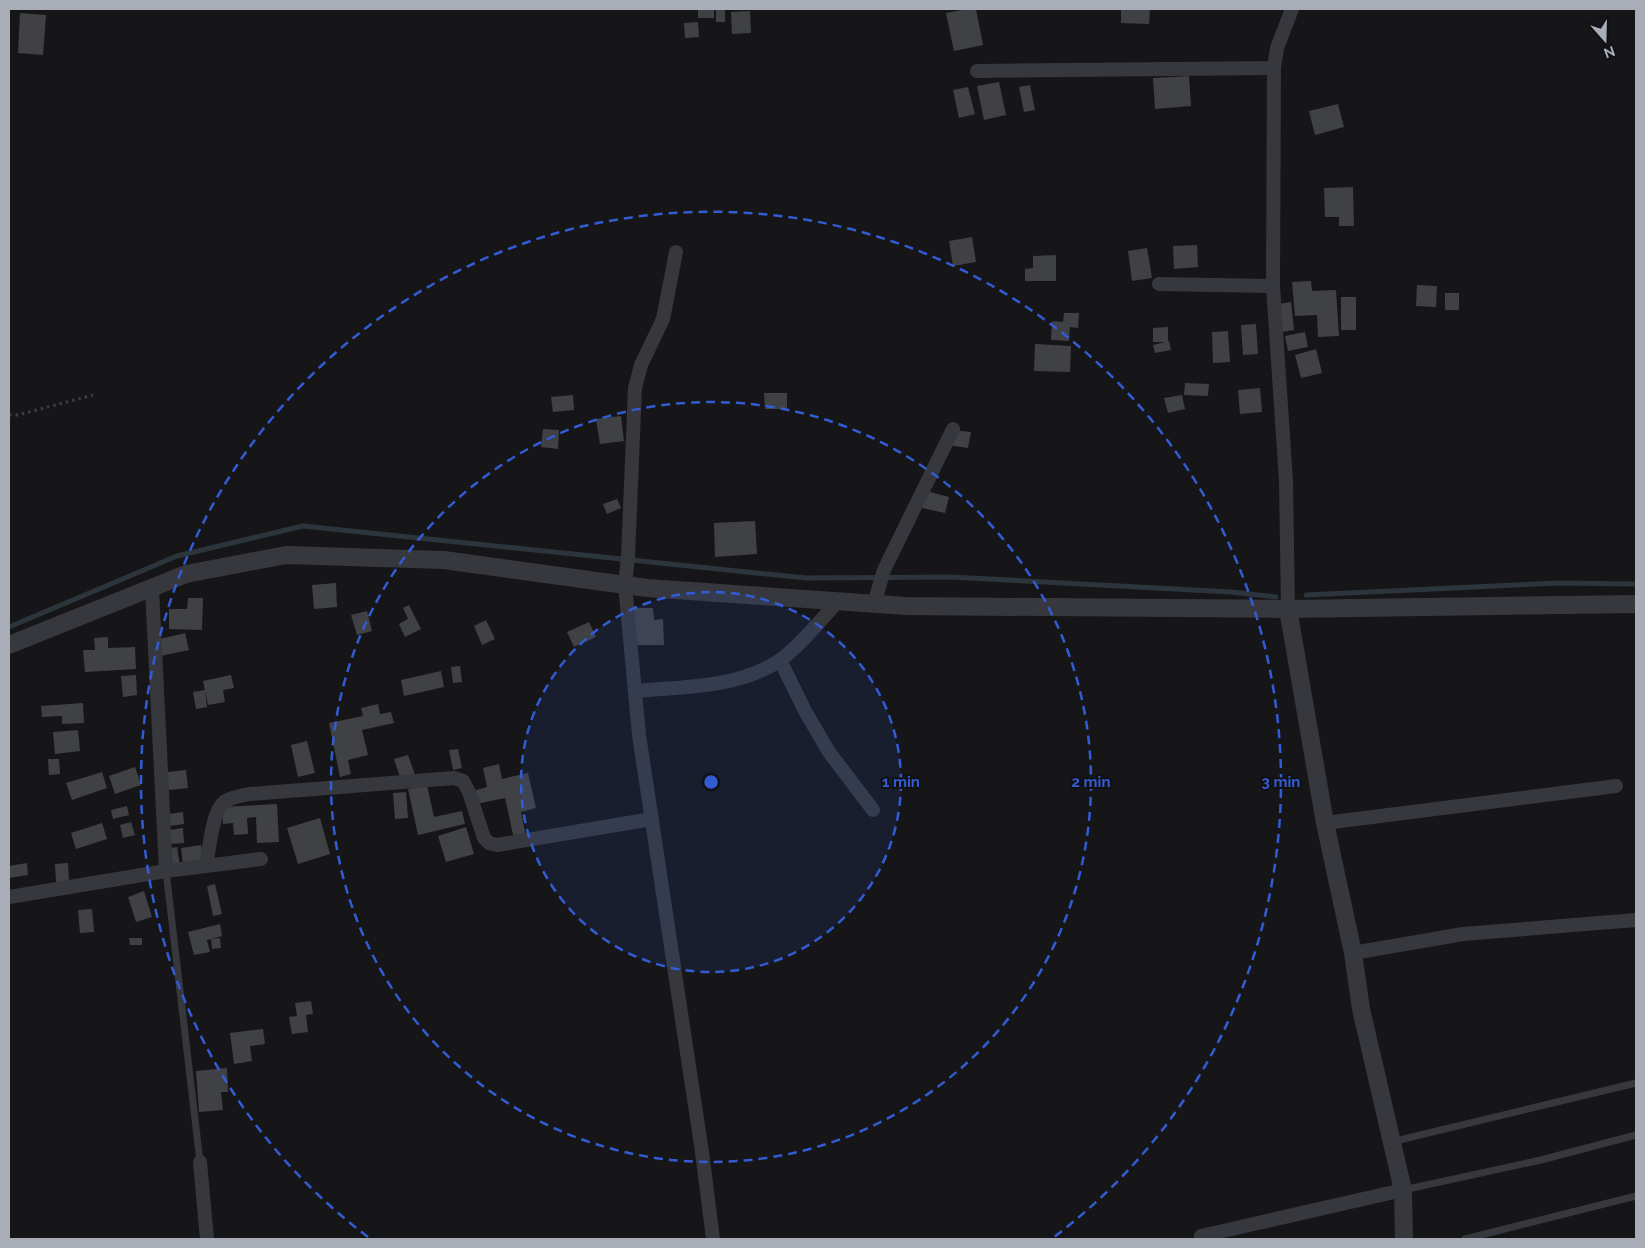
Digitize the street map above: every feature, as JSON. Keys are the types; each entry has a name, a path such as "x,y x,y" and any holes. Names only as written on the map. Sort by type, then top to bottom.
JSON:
{"street":[{"path":"1292,9 1277,48 1274,68 1273,286 1286,481 1288,609 1325,822 1353,953 1361,1009 1403,1190 1404,1239"},
{"path":"977,70 1274,68"},
{"path":"676,252 663,319 641,365 635,388 626,580 638,735 702,1152 713,1239"},
{"path":"1159,284 1273,286"},
{"path":"874,600 884,570 954,429"},
{"path":"9,645 186,574 286,555 444,560 838,601 874,600 906,606 1288,609 1636,604"},
{"path":"152,589 166,871"},
{"path":"635,691 713,685 758,672 780,660 838,601"},
{"path":"780,660 805,711 829,752 873,810"},
{"path":"206,866 216,815 222,803 235,797 250,794 454,778 463,782 469,792 484,838 489,843 497,845 652,819"},
{"path":"1325,822 1616,786"},
{"path":"9,897 166,871 261,859"},
{"path":"1353,953 1463,934 1636,920"},
{"path":"200,1162 207,1239"},
{"path":"1201,1236 1403,1190"}],"lane":[{"path":"166,871 200,1162"},
{"path":"1391,1142 1636,1083"},
{"path":"1403,1190 1541,1160 1636,1135"},
{"path":"1466,1239 1636,1196"}],"path":[{"path":"9,415 18,415 94,395"}],"building":[{"path":"698,9 714,9 714,18 698,18"},
{"path":"716,9 725,9 725,22 716,22"},
{"path":"976,9 983,45 954,51 946,13"},
{"path":"1121,9 1150,9 1149,24 1121,23"},
{"path":"750,11 751,33 732,34 731,12"},
{"path":"20,13 46,15 43,55 18,53"},
{"path":"698,22 699,37 685,38 684,23"},
{"path":"1189,76 1191,106 1155,109 1153,78"},
{"path":"999,82 1006,115 984,120 977,86"},
{"path":"1030,85 1035,110 1024,112 1019,87"},
{"path":"968,87 975,114 959,118 953,90"},
{"path":"1338,104 1344,127 1315,135 1309,111"},
{"path":"1353,187 1354,226 1339,226 1339,217 1325,217 1324,188"},
{"path":"972,237 976,262 953,266 949,241"},
{"path":"1197,245 1198,267 1174,269 1173,246"},
{"path":"1147,248 1152,278 1132,281 1128,251"},
{"path":"1056,255 1056,281 1025,281 1025,269 1033,268 1033,256"},
{"path":"1311,281 1312,291 1336,290 1339,336 1318,337 1317,315 1295,316 1292,282"},
{"path":"1417,285 1437,286 1436,307 1416,306"},
{"path":"1445,293 1459,293 1459,310 1445,310"},
{"path":"1341,297 1356,297 1356,330 1341,330"},
{"path":"1291,302 1294,330 1282,332 1279,304"},
{"path":"1064,313 1079,313 1078,328 1070,327 1069,341 1051,340 1052,321 1063,322"},
{"path":"1256,324 1258,354 1243,355 1241,325"},
{"path":"1168,327 1168,342 1153,342 1153,328"},
{"path":"1228,331 1230,362 1213,363 1212,332"},
{"path":"1305,332 1308,347 1288,351 1285,336"},
{"path":"1169,341 1171,350 1155,353 1153,345"},
{"path":"1035,344 1071,346 1070,372 1034,371"},
{"path":"1316,349 1322,373 1301,378 1295,355"},
{"path":"1185,383 1209,384 1208,396 1184,395"},
{"path":"1260,388 1262,412 1240,414 1238,390"},
{"path":"764,393 787,393 787,409 765,409"},
{"path":"573,395 574,410 553,412 551,397"},
{"path":"1182,395 1185,409 1168,413 1164,398"},
{"path":"621,416 624,441 600,444 596,419"},
{"path":"543,429 559,430 558,449 541,447"},
{"path":"950,430 971,432 968,448 948,445"},
{"path":"926,491 949,497 945,513 922,508"},
{"path":"617,499 621,508 607,514 603,504"},
{"path":"755,521 757,554 715,557 714,523"},
{"path":"336,583 337,607 314,609 312,585"},
{"path":"188,598 203,598 202,630 169,629 169,609 187,609"},
{"path":"409,605 421,629 405,637 399,624 408,619 403,608"},
{"path":"629,608 653,608 654,620 663,619 664,645 629,645"},
{"path":"367,611 372,631 357,635 351,615"},
{"path":"486,620 495,639 482,645 474,626"},
{"path":"589,622 596,637 574,647 567,632"},
{"path":"185,633 189,650 160,656 156,640"},
{"path":"108,637 108,648 135,647 136,669 85,672 83,650 95,650 94,638"},
{"path":"460,666 462,682 453,683 451,667"},
{"path":"441,671 444,687 404,696 401,680"},
{"path":"136,675 137,695 123,697 121,676"},
{"path":"231,675 234,688 223,690 225,702 208,705 203,681"},
{"path":"205,690 207,707 196,709 193,692"},
{"path":"83,703 84,723 62,724 62,716 42,717 41,706"},
{"path":"378,704 380,714 391,712 394,723 362,730 368,755 348,760 351,774 340,777 329,723 363,716 361,708"},
{"path":"78,730 80,751 55,754 53,732"},
{"path":"307,741 315,773 298,777 291,745"},
{"path":"458,749 462,768 453,770 449,750"},
{"path":"408,755 415,775 401,780 394,759"},
{"path":"48,759 59,759 60,774 49,775"},
{"path":"499,764 502,779 528,773 536,808 521,812 526,836 514,839 505,798 476,804 473,791 487,787 483,768"},
{"path":"135,767 141,785 115,794 109,776"},
{"path":"186,770 188,788 161,791 159,773"},
{"path":"102,772 107,788 72,800 66,783"},
{"path":"427,785 434,817 462,811 465,824 418,835 408,789"},
{"path":"406,792 408,818 395,819 393,793"},
{"path":"277,804 279,842 257,843 256,817 247,818 248,834 234,835 233,823 223,824 222,807"},
{"path":"127,806 129,815 113,819 111,810"},
{"path":"183,812 184,824 170,826 168,814"},
{"path":"320,818 330,854 298,864 287,828"},
{"path":"131,822 135,835 123,838 120,825"},
{"path":"102,823 107,839 76,849 71,833"},
{"path":"466,827 474,854 446,862 438,836"},
{"path":"183,828 184,843 170,844 169,830"},
{"path":"201,845 204,861 183,864 181,848"},
{"path":"177,847 180,866 169,867 167,849"},
{"path":"27,863 28,875 9,878 9,866"},
{"path":"68,863 69,882 56,882 55,864"},
{"path":"215,884 222,914 213,916 207,886"},
{"path":"144,891 152,917 136,922 128,897"},
{"path":"92,909 94,932 80,933 78,910"},
{"path":"220,924 222,936 207,940 210,952 194,955 188,932"},
{"path":"129,938 142,938 142,945 130,945"},
{"path":"220,938 221,948 212,949 211,939"},
{"path":"311,1001 313,1014 306,1015 308,1032 292,1034 289,1017 297,1016 295,1003"},
{"path":"263,1029 265,1044 250,1046 252,1061 234,1064 230,1033"},
{"path":"227,1068 228,1092 221,1092 223,1110 199,1112 196,1071"}],"waterway":[{"path":"9,627 177,556 303,526 806,578 951,577 1231,592 1276,597"},
{"path":"1306,595 1558,583 1636,584"}]}
